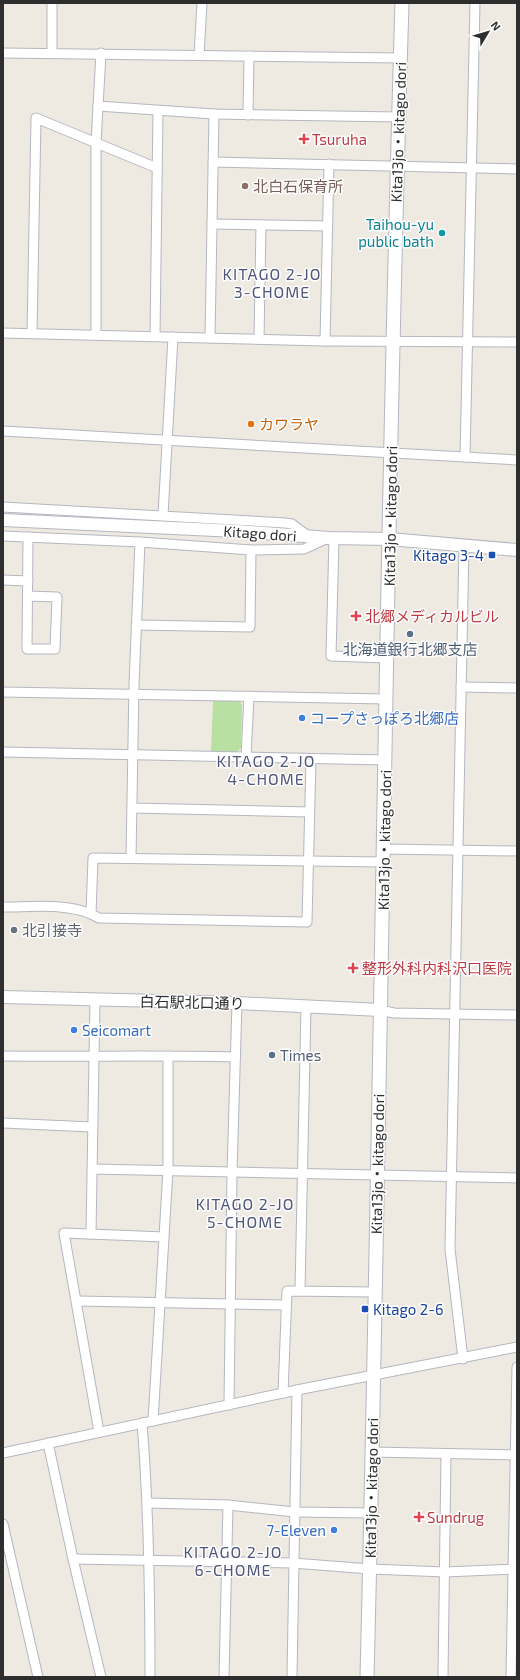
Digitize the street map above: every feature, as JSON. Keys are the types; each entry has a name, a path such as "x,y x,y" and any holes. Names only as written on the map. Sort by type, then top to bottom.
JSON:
{"main road":[{"name":"Kita13jo・kitago dori","path":"367,1677 386,760 396,167 400,117 402,3"}],"street":[{"path":"52,3 52,52"},
{"path":"199,55 202,3"},
{"path":"465,457 476,3"},
{"path":"3,53 52,52 401,58"},
{"path":"96,334 96,143 101,53"},
{"path":"248,115 249,56"},
{"path":"98,106 214,114 400,117"},
{"path":"155,336 158,111"},
{"path":"210,338 214,114"},
{"path":"32,333 36,118 157,168"},
{"path":"213,162 517,169"},
{"path":"325,340 329,164"},
{"path":"212,224 327,226"},
{"path":"259,339 261,225"},
{"path":"3,333 259,339 517,342"},
{"path":"163,515 173,337"},
{"path":"3,431 517,460"},
{"path":"3,507 285,523 297,527 308,536"},
{"name":"Kitago dori","path":"3,520 236,531 331,538 389,539 517,550"},
{"path":"3,536 140,542 252,550 304,548 331,538 331,656 387,658"},
{"path":"28,537 27,649 55,649 57,597 28,596"},
{"path":"131,858 132,755 140,542"},
{"path":"463,1359 450,1249 456,1013 464,545"},
{"path":"136,625 250,627 252,550"},
{"path":"3,580 28,581"},
{"path":"461,687 517,688"},
{"path":"3,692 386,699"},
{"path":"246,757 248,696"},
{"path":"3,752 386,760"},
{"path":"3,907 64,907 80,909 99,918 307,922 311,759"},
{"path":"132,808 309,812"},
{"path":"91,914 93,858 308,861 459,850 517,851"},
{"name":"白石駅北口通り","path":"3,997 237,1003 380,1010"},
{"path":"91,1234 95,1000"},
{"path":"229,1405 232,1172 237,1003"},
{"path":"300,1290 306,1006"},
{"path":"380,1010 394,1013 517,1014"},
{"path":"3,1056 94,1058 168,1056 236,1057"},
{"path":"153,1421 168,1170 168,1056"},
{"path":"3,1123 92,1127"},
{"path":"92,1169 517,1178"},
{"path":"100,1432 78,1301 64,1233 164,1237"},
{"path":"283,1393 287,1290 375,1292"},
{"path":"78,1301 160,1304 286,1305"},
{"path":"3,1453 297,1390 463,1359 517,1347"},
{"path":"511,1677 515,1569 517,1367"},
{"path":"292,1677 297,1390"},
{"path":"142,1423 148,1503 150,1559 150,1677"},
{"path":"48,1443 73,1559 101,1677"},
{"path":"371,1452 516,1455"},
{"path":"443,1677 446,1454"},
{"path":"148,1503 228,1505 295,1512 370,1513"},
{"path":"224,1677 228,1505"},
{"path":"3,1524 38,1677"},
{"path":"73,1559 150,1559 293,1563 370,1569 445,1572 515,1569"}],"green space":[{"path":"213,701 240,701 242,705 241,748 237,752 211,751"}],"place":[{"name":"Tsuruha","path":"304,139"},
{"name":"北白石保育所","path":"245,186"},
{"name":"Taihou-yu public bath","path":"442,233"},
{"name":"カワラヤ","path":"251,424"},
{"name":"Kitago 3-4","path":"492,555"},
{"name":"北郷メディカルビル","path":"356,616"},
{"name":"北海道銀行北郷支店","path":"410,634"},
{"name":"コープさっぽろ北郷店","path":"302,718"},
{"name":"北引接寺","path":"14,930"},
{"name":"整形外科内科沢口医院","path":"353,968"},
{"name":"Seicomart","path":"74,1030"},
{"name":"Times","path":"272,1055"},
{"name":"Kitago 2-6","path":"365,1309"},
{"name":"Sundrug","path":"419,1517"},
{"name":"7-Eleven","path":"334,1530"}],"district":[{"name":"KITAGO 2-JO 3-CHOME","path":"272,282"},
{"name":"KITAGO 2-JO 4-CHOME","path":"266,769"},
{"name":"KITAGO 2-JO 5-CHOME","path":"245,1212"},
{"name":"KITAGO 2-JO 6-CHOME","path":"233,1560"}]}
